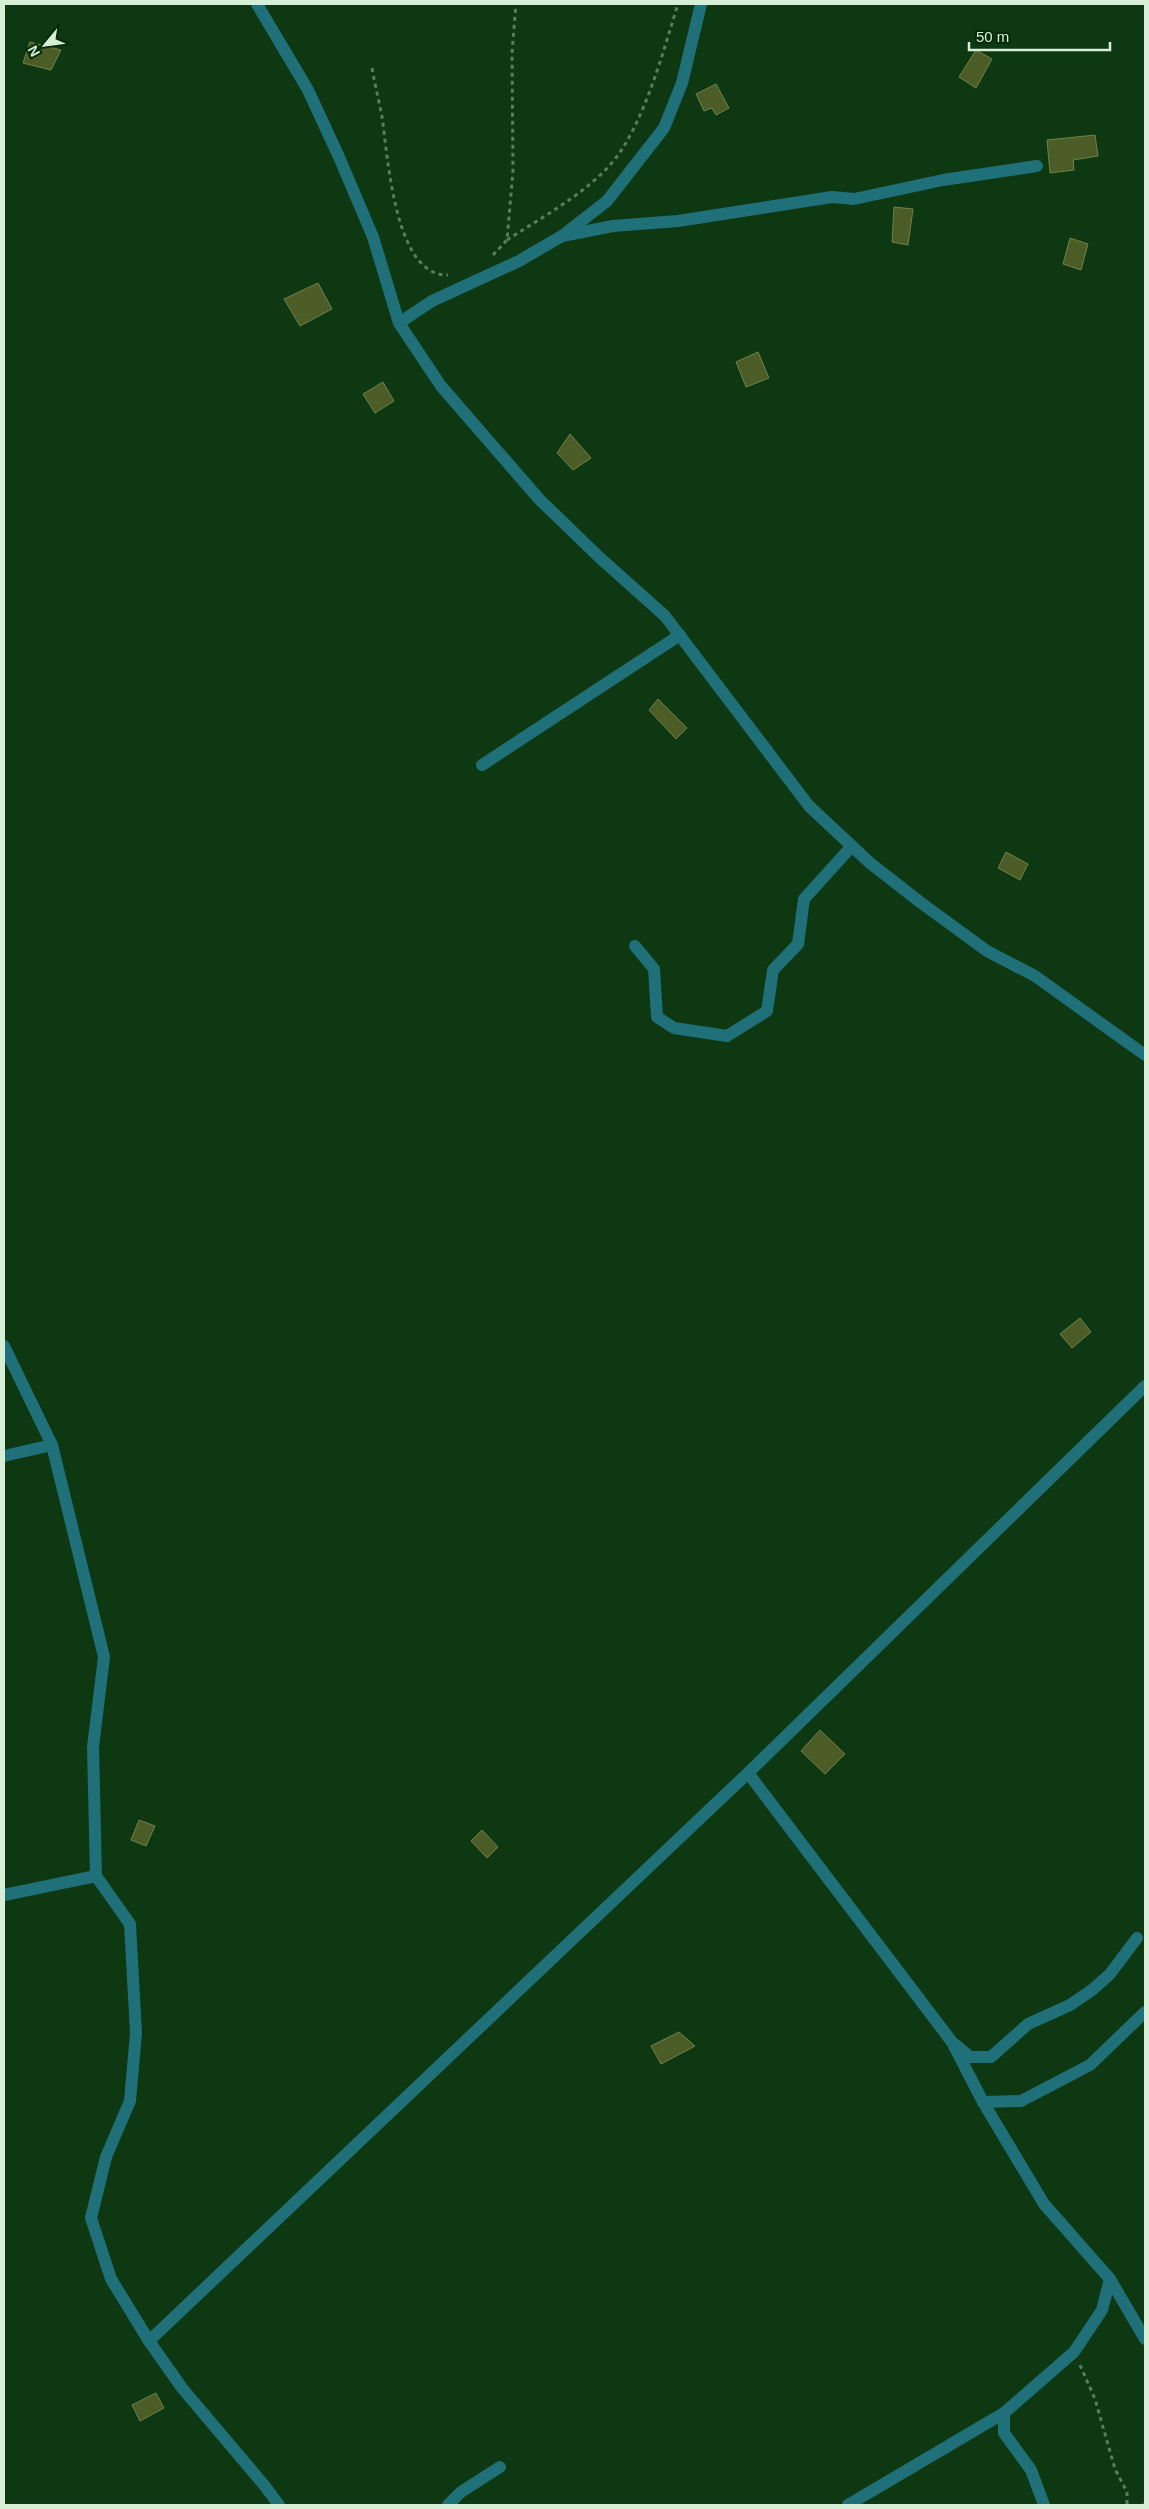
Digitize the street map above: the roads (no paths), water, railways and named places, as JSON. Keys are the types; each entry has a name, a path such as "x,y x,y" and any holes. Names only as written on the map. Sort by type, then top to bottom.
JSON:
{"street":[{"path":"257,4 308,90 339,157 373,236 399,323 441,386 509,465 598,557 665,616 809,806 852,846 920,902 987,951 1035,976 1145,1055"},
{"path":"399,323 432,301 519,261 562,236 607,201 664,128 682,83 701,4"},
{"path":"562,236 613,226 678,220 832,197 854,199 943,180 1037,166"},
{"path":"482,765 680,635"},
{"path":"635,946 654,969 657,1017 674,1028 727,1036 768,1011 773,970 798,944 804,899 852,846"},
{"path":"4,1346 52,1445 104,1657 92,1747 96,1876 130,1924 136,2033 130,2101 106,2157 91,2218 111,2279 149,2341 182,2388 264,2485 278,2505"},
{"path":"149,2341 748,1773 1145,1386"},
{"path":"4,1456 52,1445"},
{"path":"748,1773 952,2042 984,2102 1044,2204 1110,2279 1145,2339"},
{"path":"4,1895 96,1876"},
{"path":"952,2042 970,2057 991,2057 1028,2024 1070,2005 1092,1990 1110,1974 1137,1938"},
{"path":"984,2102 1021,2101 1090,2065 1145,2012"},
{"path":"848,2505 1004,2413 1074,2352 1102,2310 1110,2279"},
{"path":"1004,2413 1004,2433 1031,2470 1044,2505"},
{"path":"448,2505 462,2492 500,2467"}]}
